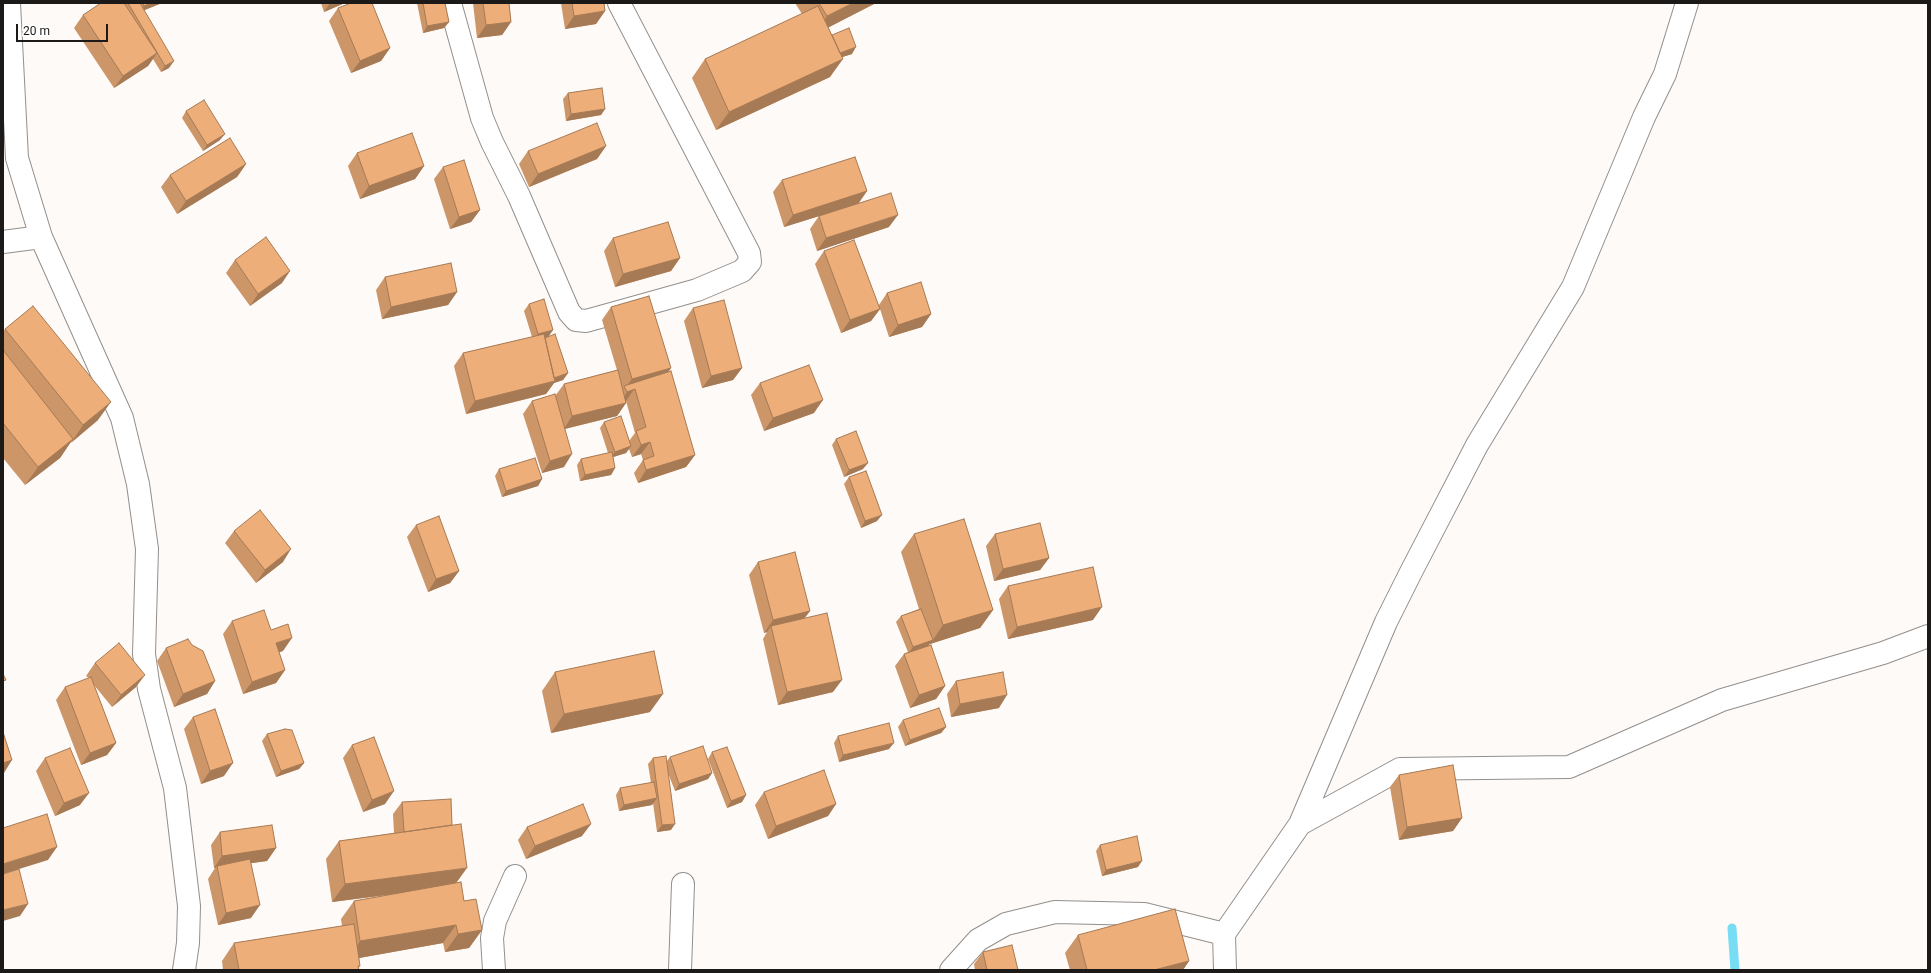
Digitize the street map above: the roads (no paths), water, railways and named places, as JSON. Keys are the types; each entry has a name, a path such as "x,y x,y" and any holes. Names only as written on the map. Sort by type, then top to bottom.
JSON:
{"street":[{"path":"9,3 10,139 41,237 122,418 138,484 146,549 144,654 149,689 175,788 189,906 188,943 184,970"},
{"path":"450,3 482,118 492,142 519,196 568,312 576,320 586,321 697,290 742,271 750,262 749,253 619,3"},
{"path":"1225,970 1224,934 1300,824 1386,622 1410,572 1477,445 1573,287 1644,117 1665,74 1687,3"},
{"path":"3,242 41,237"},
{"path":"1300,824 1400,769 1569,767 1722,700 1883,653 1928,636"},
{"path":"494,970 492,938 495,921 515,876"},
{"path":"680,970 683,884"},
{"path":"952,970 978,940 1006,924 1055,912 1144,914 1224,934"}],"waterway":[{"path":"1732,928 1735,970"}]}
